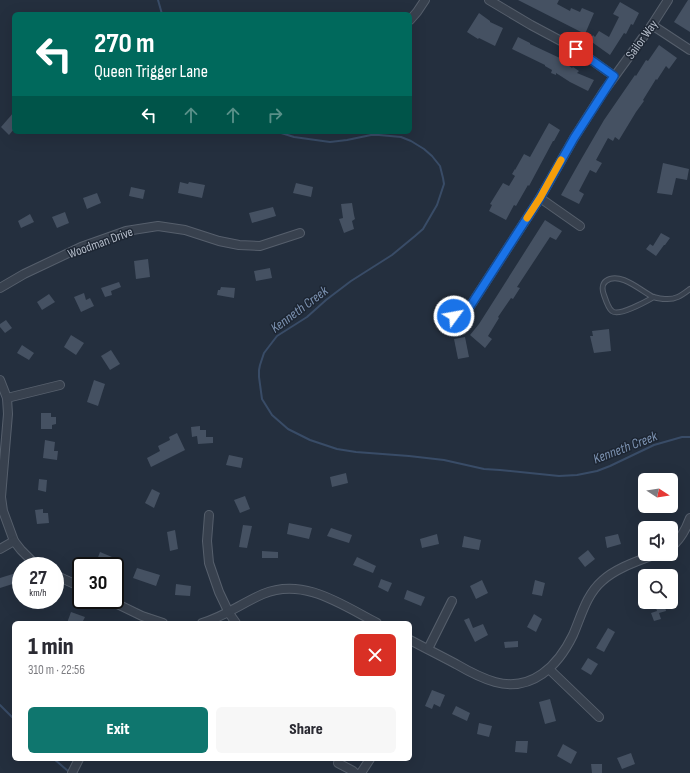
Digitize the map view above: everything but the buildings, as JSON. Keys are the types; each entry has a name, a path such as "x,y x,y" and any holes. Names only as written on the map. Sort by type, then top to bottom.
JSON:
{"street":[{"path":"412,18 425,0"},
{"path":"489,0 576,49 614,76"},
{"name":"Sailor Way","path":"454,316 469,308 540,198 574,138 614,76 652,25 668,0"},
{"path":"652,25 690,50"},
{"path":"540,198 580,226"},
{"name":"Woodman Drive","path":"0,288 24,274 81,248 126,230 158,226 185,230 219,241 239,245 260,246 300,233"},
{"path":"0,380 7,398 8,414 1,497 3,511 14,541 28,557"},
{"path":"7,398 60,385"},
{"path":"209,515 207,541 208,563 219,592 235,621"},
{"path":"678,541 690,518"},
{"path":"0,549 14,541"},
{"path":"412,641 488,680 508,685 528,682 549,669 566,648 588,600 601,582 624,567 639,561"},
{"path":"207,621 229,613 263,594 273,591 297,589 308,590 324,596 373,621"},
{"path":"428,649 452,601"},
{"path":"123,609 140,620"},
{"path":"549,669 599,717"},
{"path":"72,773 77,761"},
{"path":"361,773 369,761"},
{"path":"338,763 355,773"}],"lane":[{"path":"654,297 621,312 615,313 611,311 604,295 604,283 607,280 619,278 654,297 666,299 680,296 690,289"}],"waterway":[{"name":"Kenneth Creek","path":"158,0 161,12"},
{"name":"Kenneth Creek","path":"284,134 294,137 330,142 371,135 401,137 411,141 432,156 440,166 444,184 437,205 423,229 392,255 351,281 307,317 277,336 264,353 259,370 262,399 272,415 288,429 310,440 337,449 444,460 484,469 559,476 577,475 597,471 654,445 682,437 690,437"},
{"path":"0,705 12,717"},
{"path":"56,761 68,771"}],"slow traffic":[{"path":"527,218 561,160"}],"route":[{"path":"454,316 469,308 540,198 574,138 614,76 576,49"}]}
